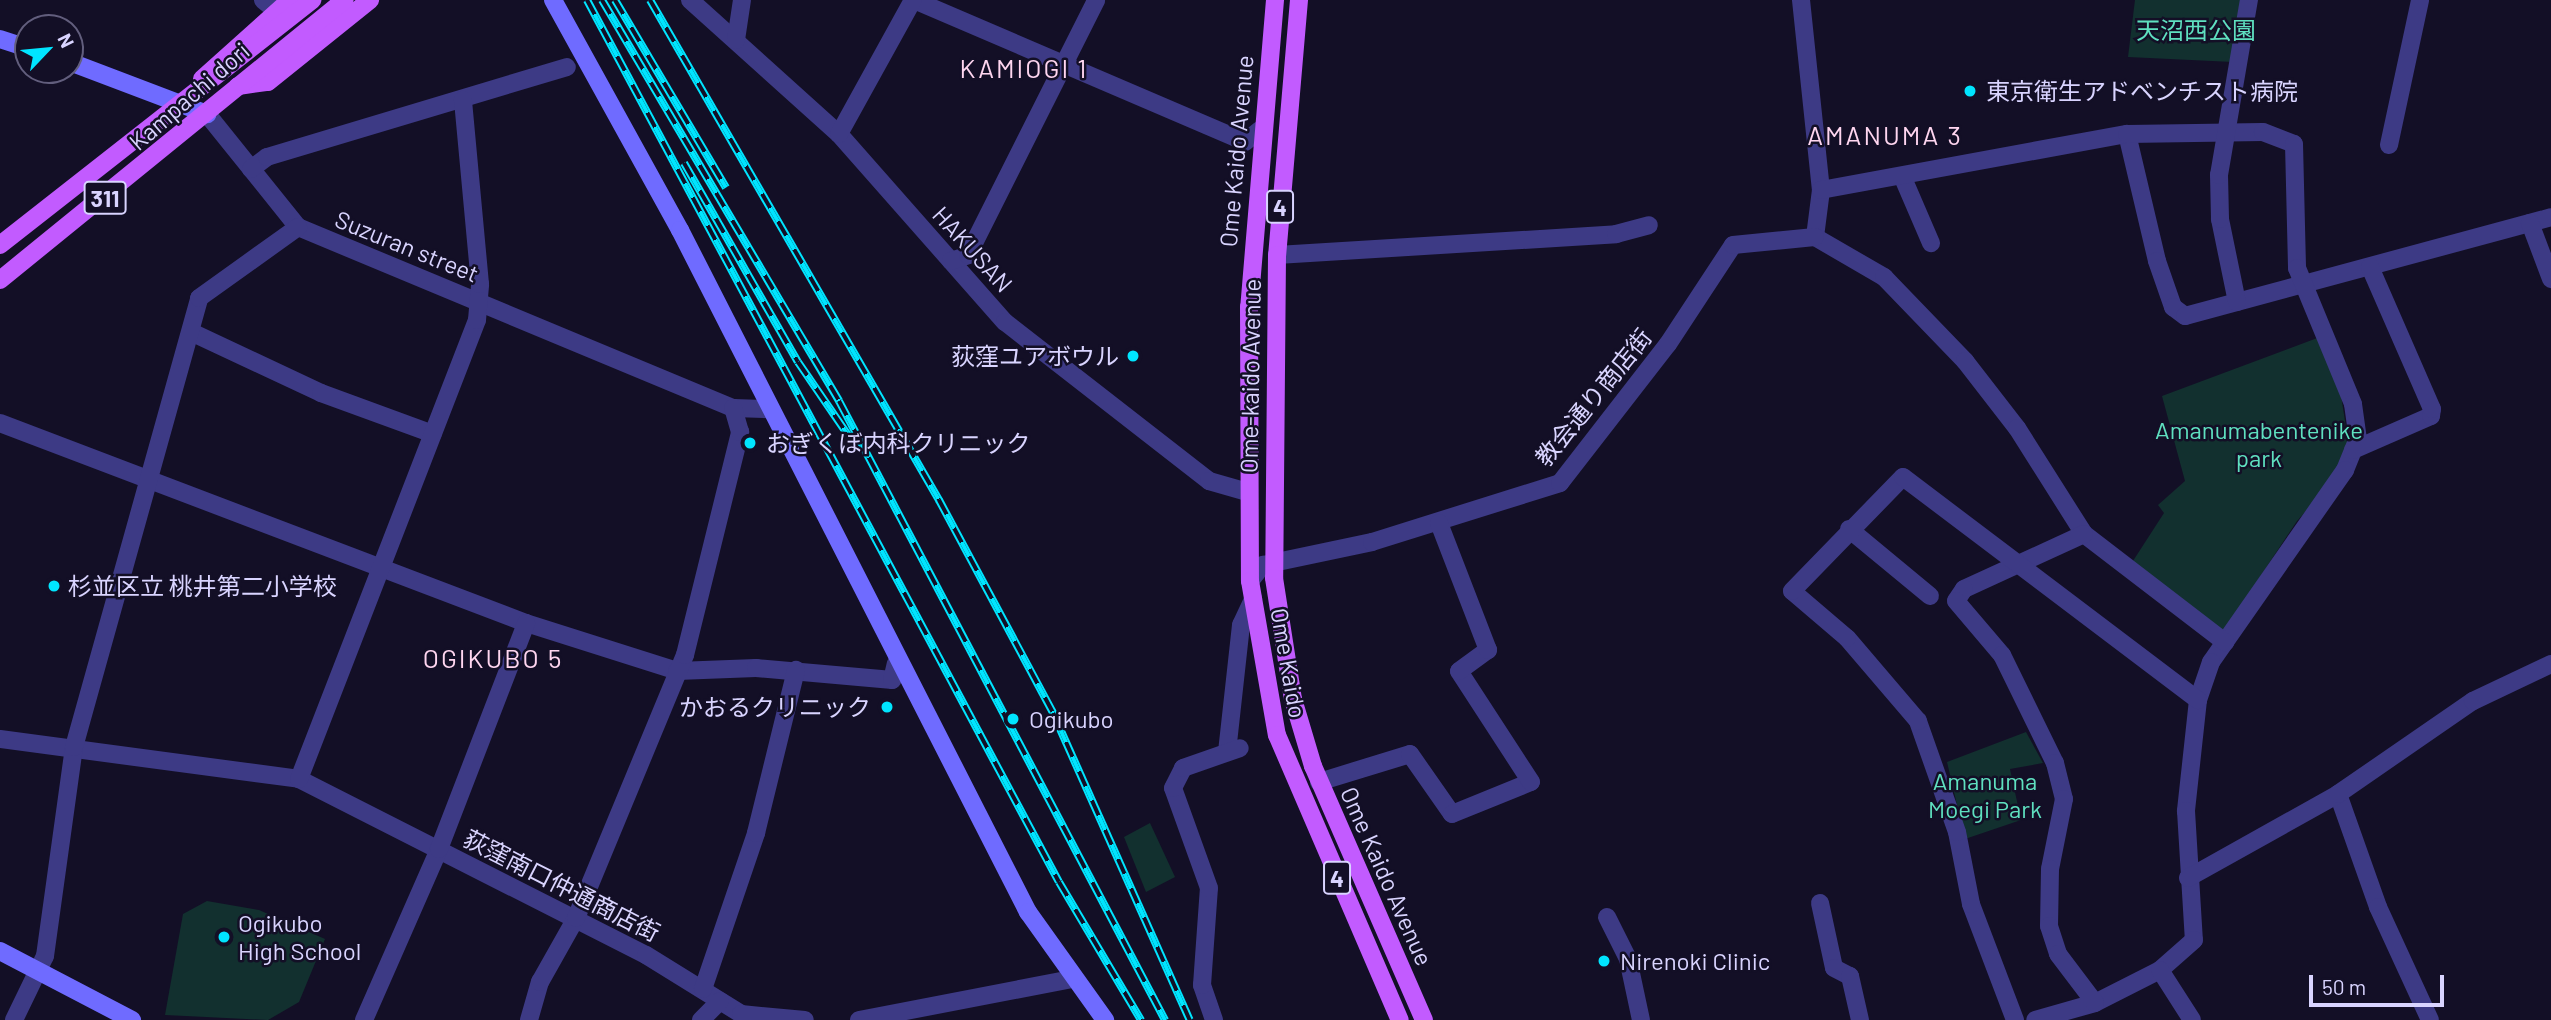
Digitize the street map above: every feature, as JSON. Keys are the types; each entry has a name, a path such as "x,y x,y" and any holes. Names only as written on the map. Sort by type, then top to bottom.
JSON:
{"main road":[{"name":"311","path":"182,103 220,57 270,6 290,0"},
{"name":"Kampachi dori","path":"0,245 313,0"},
{"name":"Kampachi dori","path":"0,280 344,0"},
{"path":"237,86 268,82 370,0"},
{"name":"Ome-kaido Avenue","path":"1273,562 1277,255 1299,0"},
{"name":"Ome Kaido Avenue","path":"1252,590 1247,492 1260,130 1277,4"},
{"name":"Ome Kaido Avenue","path":"1273,562 1293,699 1319,782 1424,1020"},
{"name":"Ome Kaido","path":"1252,590 1277,735 1400,1020"}],"street":[{"path":"553,0 680,230 897,663 1028,912 1071,979 1105,1020"},
{"name":"HAKUSAN","path":"690,0 839,134 1005,322 1209,481 1247,492"},
{"path":"736,40 742,0"},
{"path":"839,134 914,0 1067,68 1245,142 1260,130"},
{"path":"951,261 968,255 1067,68 1096,0"},
{"path":"1801,0 1821,190 1803,242 1884,277 1965,360 2017,428 2084,534 2225,642"},
{"path":"2237,302 2220,219 2222,133 2249,0"},
{"path":"2389,145 2420,0"},
{"path":"251,169 267,157 464,100 567,66"},
{"name":"Suzuran street","path":"84,67 207,114 298,227 480,293 733,408 768,409"},
{"path":"299,779 382,572 433,434 480,293 464,100"},
{"path":"1821,190 1903,178 2127,135 2263,132 2294,144 2302,284 2353,404 2353,450"},
{"path":"2127,135 2173,307 2185,316 2551,217"},
{"path":"1903,178 1931,243"},
{"path":"2530,223 2551,279"},
{"path":"1277,255 1616,234 1649,226"},
{"path":"14,1020 41,972 74,747 152,479 199,298 298,227"},
{"name":"教会通り商店街","path":"1252,590 1273,562 1439,523 1560,484 1668,344 1733,245 1803,242"},
{"path":"2035,1020 2095,1003 2160,970 2194,940 2197,917 2188,878 2186,811 2198,700 2225,642 2353,450 2431,416 2432,409 2370,267"},
{"path":"191,332 321,393 433,434"},
{"path":"529,1020 540,982 576,918 677,671 707,581 740,432 733,408"},
{"path":"0,423 152,479 382,572 526,623 677,671 796,670 892,680 897,663"},
{"path":"2015,1020 1971,904 1935,756 1918,721 1847,638 1791,592 1849,529 1903,477 2015,565 2198,700"},
{"path":"1319,782 1410,754 1452,814 1531,782 1459,671 1488,650 1439,523"},
{"path":"1849,529 1930,596"},
{"path":"2084,534 1964,589 1956,601 2002,654 2055,763 2064,799 2050,869 2049,926 2058,954 2095,1003"},
{"path":"1214,1020 1202,985 1209,888 1173,788 1183,768 1233,750 1241,625 1252,590"},
{"path":"364,1020 439,849 526,623"},
{"path":"2188,878 2338,794 2473,701 2551,664"},
{"path":"703,989 756,833 796,670"},
{"name":"荻窪南口仲通商店街","path":"0,739 299,779 576,918 703,989 741,1014 805,1020"},
{"path":"2338,794 2378,906 2430,1020"},
{"path":"1821,903 1834,968 1850,976 1860,1020"},
{"path":"1607,917 1628,959 1641,1020"},
{"path":"0,951 132,1020"},
{"path":"2160,970 2192,1020"},
{"path":"859,1020 945,1014 1071,979"},
{"path":"701,1020 720,1001"}],"green space":[{"name":"天沼西公園","path":"2135,0 2244,0 2233,62 2128,57"},
{"name":"Amanumabentenike park","path":"2320,337 2338,375 2349,448 2340,473 2297,521 2224,631 2131,564 2164,513 2158,505 2185,481 2162,396"},
{"name":"Amanuma Moegi Park","path":"2026,732 2043,763 2010,769 2021,820 1965,839 1947,762"},
{"path":"1150,823 1175,877 1146,892 1124,837"},
{"path":"207,901 259,910 325,939 299,1002 268,1020 165,1015 183,914"}],"railway":[{"path":"587,0 1059,882 1141,1020"},
{"path":"602,0 839,401 1165,1020"},
{"path":"615,0 726,188"},
{"path":"650,0 939,500 1053,713 1190,1020"},
{"path":"684,163 798,362 850,438"}],"place":[{"name":"東京衛生アドベンチスト病院","path":"1970,91"},
{"name":"荻窪ユアボウル","path":"1133,356"},
{"name":"おぎくぼ内科クリニック","path":"750,443"},
{"name":"杉並区立 桃井第二小学校","path":"54,586"},
{"name":"かおるクリニック","path":"887,707"},
{"name":"Ogikubo","path":"1013,719"},
{"name":"Ogikubo High School","path":"224,937"},
{"name":"Nirenoki Clinic","path":"1604,961"}],"district":[{"name":"KAMIOGI 1","path":"1024,68"},
{"name":"AMANUMA 3","path":"1885,135"},
{"name":"OGIKUBO 5","path":"493,658"}]}
